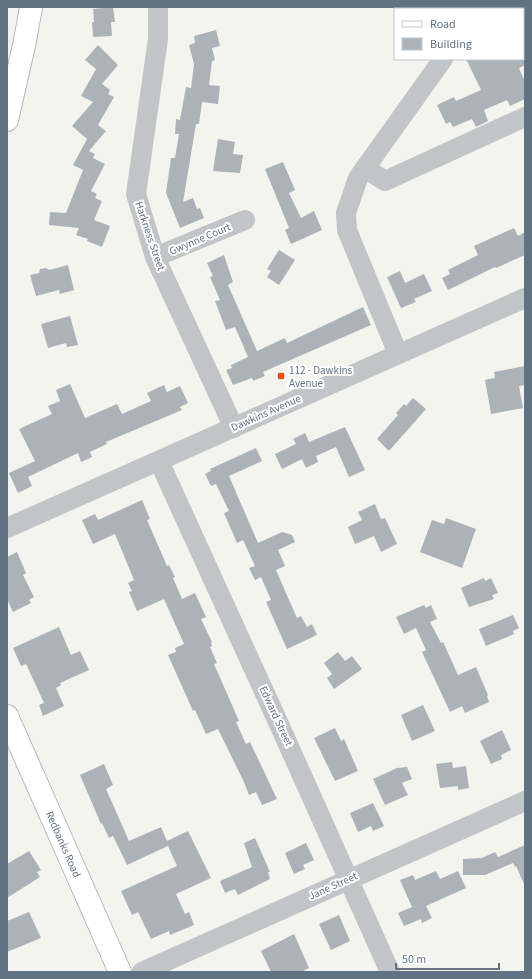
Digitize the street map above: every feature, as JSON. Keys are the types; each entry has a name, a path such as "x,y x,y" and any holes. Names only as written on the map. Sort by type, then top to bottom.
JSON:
{"main road":[{"path":"7,120 31,7"},
{"name":"Redbanks Road","path":"7,716 120,972"}],"street":[{"name":"Harkness Street","path":"158,7 158,39 136,194 155,257 234,428"},
{"path":"398,354 347,230 346,213 358,178 442,60"},
{"path":"365,168 385,181 525,118"},
{"name":"Gwynne Court","path":"155,257 245,220"},
{"name":"Dawkins Avenue","path":"7,528 525,298"},
{"name":"Edward Street","path":"158,462 390,972"},
{"name":"Jane Street","path":"142,972 525,801"}],"building":[{"path":"113,7 115,22 111,22 112,36 93,37 93,9"},
{"path":"216,30 220,46 212,48 215,60 212,61 209,85 220,86 218,104 202,102 199,124 196,124 183,202 193,198 197,209 200,208 204,218 180,228 166,193 171,158 175,158 179,134 175,134 176,119 180,120 186,87 191,88 194,64 189,45 195,43 194,36"},
{"path":"98,45 118,65 102,84 110,90 108,94 114,97 98,125 106,131 89,151 95,154 93,158 105,164 91,191 97,194 95,198 102,201 94,220 110,226 102,247 87,241 88,239 76,235 79,228 49,225 50,212 66,213 83,170 73,165 87,139 72,126 93,102 81,96 96,69 85,60"},
{"path":"525,59 525,65 519,68 525,82 525,99 510,106 507,100 484,110 488,121 476,127 472,119 453,127 450,122 446,124 437,105 454,97 456,101 481,90 466,60"},
{"path":"218,139 235,142 233,154 243,155 240,173 213,171"},
{"path":"283,162 295,190 289,193 301,218 314,211 322,230 291,244 285,230 289,228 265,169"},
{"path":"514,228 518,236 525,232 525,255 496,268 495,267 448,290 442,278 450,274 448,270 478,255 474,246"},
{"path":"279,250 295,260 279,285 267,277 271,271 267,269"},
{"path":"224,255 233,282 228,285 257,351 285,338 287,343 363,307 371,325 263,372 265,376 253,381 252,378 233,385 226,370 232,368 231,365 248,357 235,327 226,330 215,301 220,300 210,277 213,276 207,263"},
{"path":"68,265 74,290 60,294 59,290 36,296 30,275 39,273 40,269 46,268 49,270"},
{"path":"400,271 405,283 424,274 432,291 414,299 416,302 401,308 387,277"},
{"path":"70,316 78,345 67,347 66,343 48,348 41,324"},
{"path":"525,366 525,385 519,386 523,408 491,414 485,380 495,378 494,372"},
{"path":"70,384 85,418 117,404 122,414 151,401 147,393 164,385 167,392 180,386 188,403 180,407 182,410 106,442 107,444 90,452 92,457 81,462 78,453 28,477 32,486 18,493 9,473 35,461 19,429 52,414 48,406 60,401 56,390"},
{"path":"413,398 426,409 389,451 377,439 398,415 396,413 404,404 406,406"},
{"path":"345,427 365,470 349,477 336,447 316,456 318,462 306,468 302,459 282,469 275,454 296,444 293,439 305,433 309,442"},
{"path":"256,448 262,461 229,476 258,543 282,532 292,535 295,542 278,550 285,566 276,570 297,618 301,616 307,627 312,624 317,635 287,649 266,602 271,600 261,577 255,580 249,568 255,566 243,540 237,543 224,513 229,511 216,484 211,486 205,474 211,471 210,469"},
{"path":"142,500 150,519 147,520 167,566 169,565 175,577 173,578 182,599 195,593 206,617 201,619 212,642 212,646 210,647 217,663 214,664 239,721 236,722 246,744 250,742 277,799 262,805 256,792 249,795 218,729 206,734 195,710 193,711 168,655 176,652 175,648 184,644 164,599 137,611 129,592 132,591 128,583 134,580 115,534 93,544 82,520 95,514 98,520"},
{"path":"375,504 381,519 385,518 397,544 381,552 374,536 355,544 348,527 362,520 358,512"},
{"path":"446,518 476,529 462,568 420,552 432,520 444,524"},
{"path":"17,552 26,573 23,575 34,597 29,600 31,603 13,612 7,599 7,557"},
{"path":"484,578 485,581 491,578 498,593 492,595 494,599 469,607 461,588"},
{"path":"424,605 426,608 431,605 437,619 430,622 441,643 443,642 458,675 476,667 488,695 489,702 465,713 462,706 450,712 422,652 426,650 416,628 404,634 396,617"},
{"path":"513,615 519,628 513,631 514,634 486,646 479,629"},
{"path":"59,627 71,655 80,651 89,670 60,683 61,685 56,688 64,706 43,716 39,705 44,703 26,664 21,666 13,648"},
{"path":"338,652 345,661 352,656 362,669 334,689 327,678 332,674 324,663"},
{"path":"423,705 435,731 412,741 401,715"},
{"path":"335,728 341,741 344,739 358,771 335,781 314,738"},
{"path":"502,730 511,750 501,755 502,759 491,764 480,741"},
{"path":"452,762 453,768 466,766 469,788 458,790 458,786 440,788 436,764"},
{"path":"104,764 113,785 106,789 129,841 161,827 167,841 188,831 211,878 176,894 185,914 189,912 194,925 170,935 169,931 151,939 138,912 132,915 121,891 177,866 168,846 127,865 113,836 109,838 102,823 101,824 80,775"},
{"path":"407,767 412,779 402,783 408,795 385,805 373,779 397,768"},
{"path":"373,803 384,826 373,831 371,826 358,832 350,813"},
{"path":"255,838 270,872 268,872 270,879 238,895 235,889 225,893 220,881 252,867 244,843"},
{"path":"306,843 314,860 303,865 305,869 294,874 285,853"},
{"path":"525,845 525,886 516,866 515,867 513,863 485,875 463,875 463,859 482,858 495,852 498,857"},
{"path":"29,851 41,870 37,872 40,877 7,898 7,864"},
{"path":"436,871 440,879 458,871 466,888 426,906 432,918 422,923 421,919 404,926 398,913 412,907 400,880 413,875 415,880"},
{"path":"29,912 41,938 7,952 7,921"},
{"path":"339,915 350,941 331,950 319,924"},
{"path":"294,934 309,968 301,972 271,972 261,951"}],"place":[{"name":"112 - Dawkins Avenue","path":"281,376"}]}
